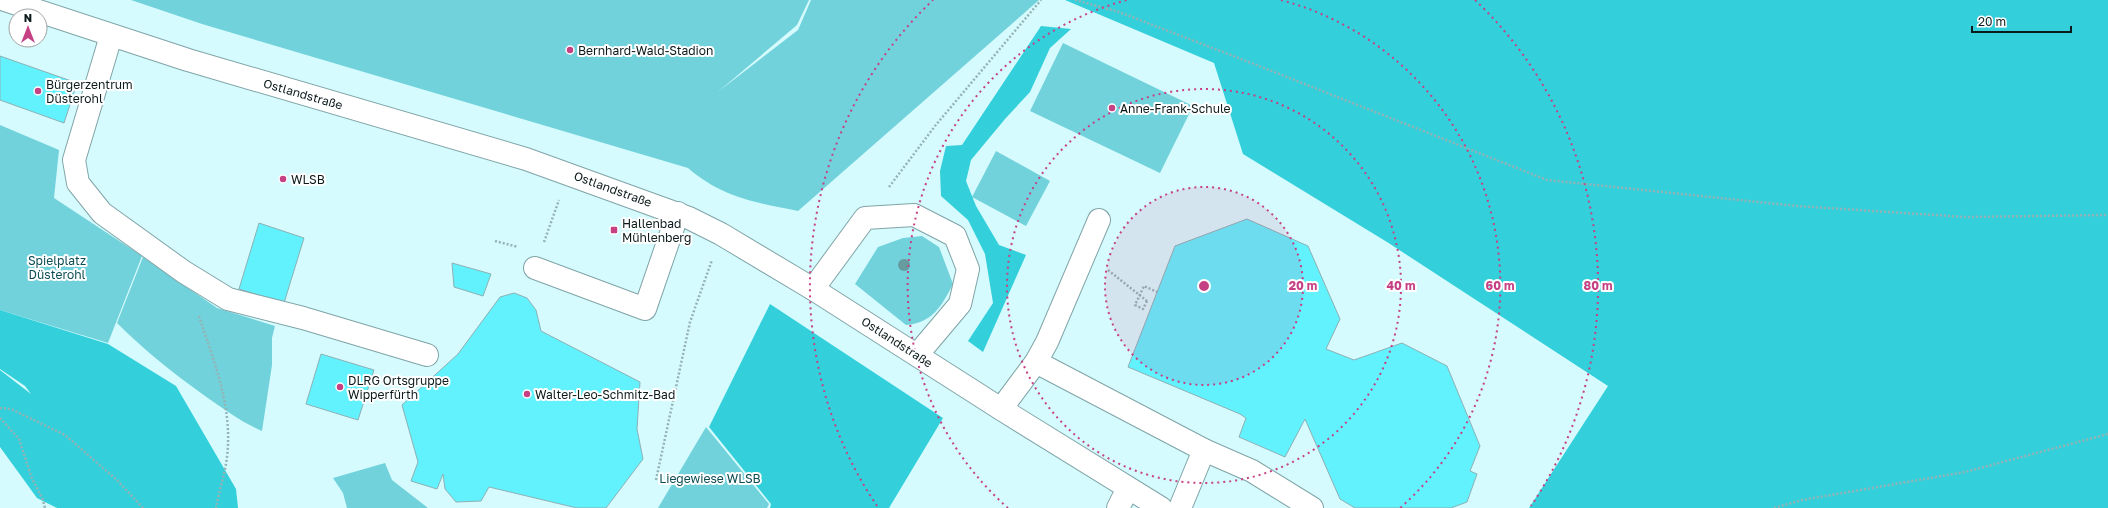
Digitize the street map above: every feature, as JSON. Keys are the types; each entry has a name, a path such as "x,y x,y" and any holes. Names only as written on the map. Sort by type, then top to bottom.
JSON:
{"street":[{"name":"Ostlandstraße","path":"5,0 188,60 568,173 678,213 721,234 813,288 1001,409 1162,508"},
{"path":"111,36 74,160 78,183 102,213 178,267 228,300 303,318 427,355"},
{"path":"535,268 645,309 678,213"},
{"path":"813,288 865,218 914,214 955,236 968,269 960,304 917,355"},
{"path":"1001,409 1036,362 1047,342 1099,220"},
{"path":"1036,362 1204,450 1252,471 1312,508"},
{"path":"1180,508 1204,450"},
{"path":"1118,508 1128,488"}],"path":[{"path":"865,218 935,126 1041,0"},
{"path":"1075,0 1119,12 1219,50 1547,180 1797,206 1965,217 2108,215"},
{"path":"535,268 568,173"},
{"path":"656,480 690,322 721,234"},
{"path":"1086,252 1139,295 1147,301 1143,309 1135,305 1139,295 1144,286 1157,292"},
{"path":"198,313 225,399 228,431 227,457 216,508"},
{"path":"0,408 11,409 65,435 118,480 144,508"},
{"path":"0,418 19,439 31,476 43,500 45,508"},
{"path":"1774,508 1802,500 1965,472 2108,434"}],"green space":[{"path":"131,0 809,0 797,25 719,91 798,30 811,0 1039,0 798,211 754,201 727,192 701,178 688,168 202,24"},
{"name":"Anne-Frank-Schule","path":"1063,43 1193,106 1160,173 1030,111"},
{"name":"Spielplatz Düsterohl","path":"0,125 59,150 54,198 142,256 108,343 0,310"},
{"path":"996,151 1050,181 1026,226 972,197"},
{"path":"922,236 939,247 953,284 936,312 923,321 906,325 855,284 878,247 903,238"},
{"path":"143,257 217,308 275,326 272,338 272,365 262,431 233,415 170,370 117,323"},
{"name":"Liegewiese WLSB","path":"706,427 769,504 767,508 658,508"},
{"path":"385,463 392,480 428,508 347,508 343,493 333,478"}],"shaded area":[{"path":"1065,0 2108,0 2108,508 1529,508 1608,386 1387,242 1243,154 1214,63"},
{"path":"1041,26 1071,29 1050,48 1030,92 971,160 966,181 976,206 999,245 1026,255 983,352 968,341 993,303 985,254 968,220 941,196 940,171 946,146 962,145"},
{"path":"770,304 943,418 889,508 770,508 771,504 709,427"},
{"path":"0,310 108,344 176,386 236,489 238,508 57,508 37,498 0,447 0,370 31,394 25,386 0,369"}],"building":[{"name":"Bürgerzentrum Düsterohl","path":"0,56 77,83 64,123 0,100"},
{"path":"1247,219 1308,246 1340,319 1326,349 1354,360 1402,343 1447,366 1480,446 1470,471 1477,474 1467,502 1451,508 1355,508 1340,499 1305,419 1285,457 1239,437 1246,418 1240,414 1128,367 1175,246"},
{"path":"259,223 304,238 284,303 239,289"},
{"path":"452,263 491,274 483,296 454,287"},
{"name":"Walter-Leo-Schmitz-Bad","path":"514,293 527,298 536,310 541,331 640,382 637,429 643,459 606,508 577,508 489,487 481,501 456,502 445,489 443,474 437,489 411,481 418,462 402,405 458,354 500,297"},
{"name":"DLRG Ortsgruppe Wipperfürth","path":"321,354 374,370 358,420 306,404"}],"place":[{"name":"Bernhard-Wald-Stadion","path":"570,50"},
{"name":"Bürgerzentrum Düsterohl","path":"38,91"},
{"name":"Anne-Frank-Schule","path":"1112,108"},
{"name":"WLSB","path":"283,179"},
{"name":"Hallenbad Mühlenberg","path":"614,230"},
{"name":"DLRG Ortsgruppe Wipperfürth","path":"340,387"},
{"name":"Walter-Leo-Schmitz-Bad","path":"527,394"}]}
